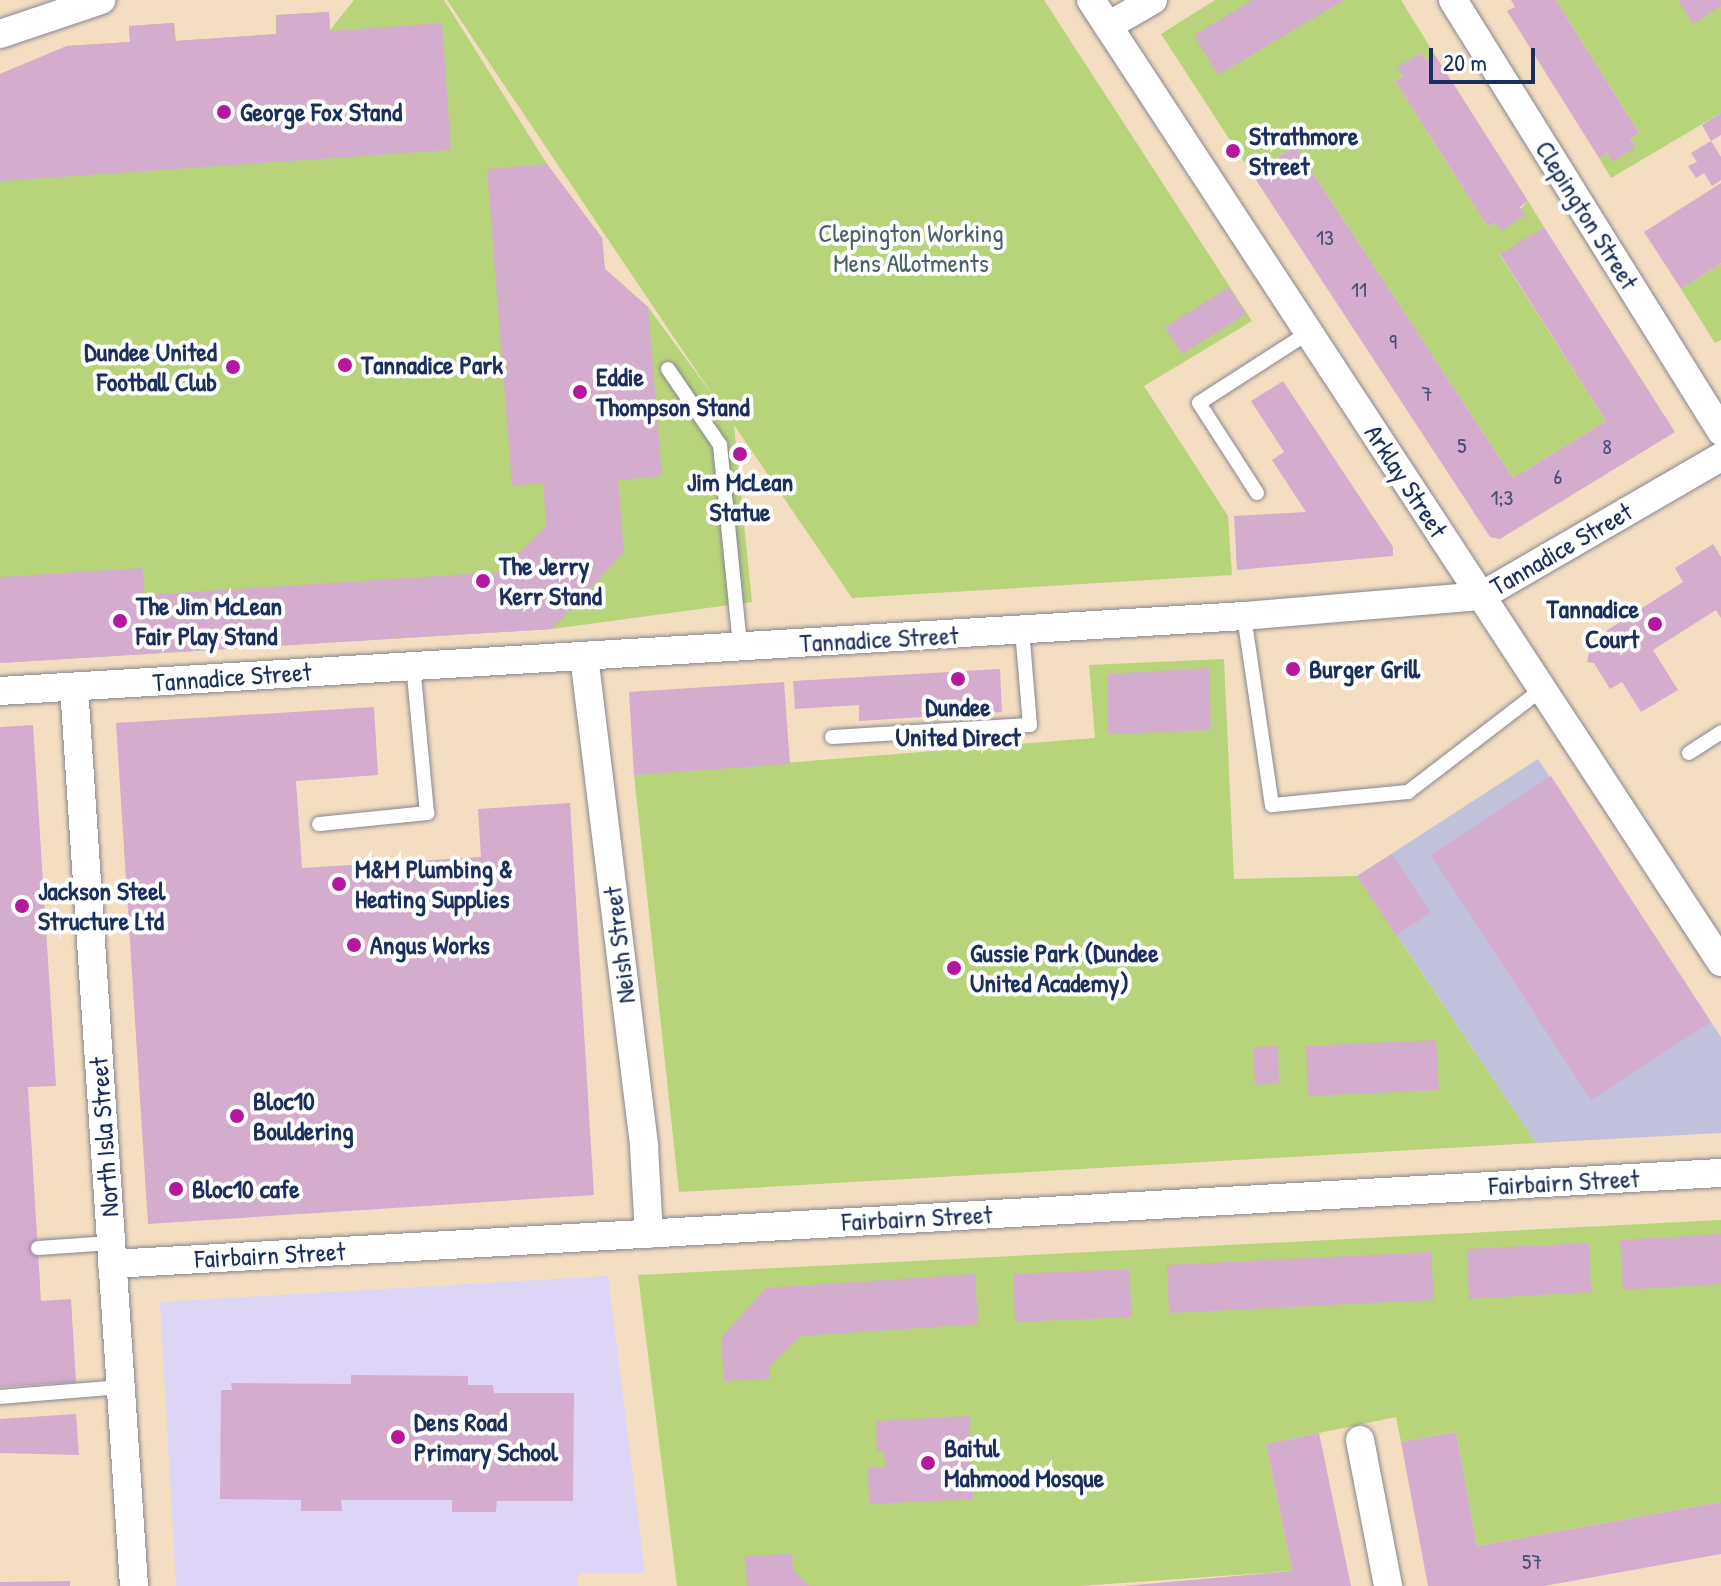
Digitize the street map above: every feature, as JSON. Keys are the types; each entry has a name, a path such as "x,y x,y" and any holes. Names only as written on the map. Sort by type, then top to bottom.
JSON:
{"street":[{"path":"0,34 101,0"},
{"name":"Arklay Street","path":"1091,0 1721,962"},
{"path":"1108,26 1153,0"},
{"name":"Clepington Street","path":"1453,0 1721,431"},
{"name":"Tannadice Street","path":"0,691 1244,616 1481,596 1721,457"},
{"name":"Neish Street","path":"584,656 644,1147 649,1234"},
{"name":"North Isla Street","path":"74,687 134,1586"},
{"name":"Fairbairn Street","path":"112,1254 649,1234 1721,1173"},
{"path":"1360,1440 1388,1586"}],"lane":[{"path":"1257,493 1199,403 1309,332"},
{"path":"668,369 720,445 740,647"},
{"path":"1244,616 1272,805 1408,792 1542,689"},
{"path":"832,737 1030,725 1022,630"},
{"path":"319,824 427,813 413,666"},
{"path":"1689,753 1721,732"},
{"path":"38,1248 112,1254"},
{"path":"0,1397 121,1387"}],"shaded area":[{"path":"1538,759 1721,1037 1721,1133 1536,1143 1357,876"},
{"name":"Dens Road Primary School","path":"608,1276 645,1573 578,1573 578,1586 176,1586 160,1302"}],"green space":[{"name":"Clepington Working Mens Allotments","path":"354,0 444,0 547,164 602,238 605,269 648,307 714,397 447,0 1044,0 1252,321 1144,386 1228,516 1232,575 852,598 734,425 752,602 552,629 0,663 0,74 67,46 130,42 129,26 174,23 176,41 276,34 276,15 329,12 330,30"},
{"path":"1215,0 1401,0 1435,55 1427,61 1421,53 1398,67 1403,76 1395,81 1488,227 1496,222 1501,230 1528,201 1544,227 1500,255 1606,421 1513,478 1295,146 1252,174 1161,34"},
{"path":"1556,0 1721,0 1721,113 1611,178 1599,158 1607,153 1612,161 1636,147 1630,139 1639,133"},
{"path":"1721,263 1721,340 1715,343 1681,289"},
{"name":"Gussie Park (Dundee United Academy)","path":"1224,659 1234,879 1357,876 1536,1143 679,1192 634,775 1095,738 1089,665"},
{"path":"1721,1220 1721,1502 1477,1546 1456,1432 1401,1442 1396,1417 1266,1444 1292,1571 1079,1586 677,1586 638,1275"}],"building":[{"path":"1253,0 1344,0 1218,75 1194,35"},
{"path":"1511,0 1556,0 1639,133 1630,139 1636,147 1612,162 1607,153 1599,158 1507,11 1515,7"},
{"path":"1678,0 1721,0 1721,6 1693,24"},
{"name":"George Fox Stand","path":"329,12 330,31 442,23 451,150 0,181 0,74 67,46 130,42 129,26 174,23 175,41 277,34 276,15"},
{"path":"1421,53 1427,61 1435,55 1528,201 1520,207 1525,215 1501,231 1496,222 1488,227 1395,81 1403,76 1397,67"},
{"path":"1721,113 1721,135 1711,141 1702,125"},
{"path":"1711,141 1721,157 1721,180 1712,186 1704,173 1696,178 1688,166 1697,162 1691,153"},
{"path":"1295,146 1513,478 1606,421 1500,254 1544,227 1675,432 1500,539 1490,537 1252,174"},
{"path":"547,164 602,238 605,269 648,307 662,476 618,480 624,552 552,629 0,663 0,577 143,568 144,595 500,572 546,526 543,483 512,486 487,169"},
{"path":"1721,183 1721,263 1681,289 1644,232"},
{"path":"1229,287 1246,314 1182,354 1165,327"},
{"path":"1283,381 1393,547 1393,556 1237,570 1234,516 1306,512 1272,460 1284,452 1251,401"},
{"name":"Tannadice Court","path":"1713,544 1721,557 1721,618 1716,610 1653,650 1678,690 1641,712 1622,682 1610,689 1594,663 1587,662 1591,643 1598,645 1610,637 1606,631 1683,582 1675,568"},
{"path":"1209,668 1211,730 1108,734 1108,674"},
{"path":"1000,669 1002,712 859,721 859,705 795,709 793,681"},
{"path":"784,682 790,764 634,775 629,692"},
{"name":"Angus Works","path":"374,707 378,775 296,781 302,868 481,857 478,809 570,803 594,1195 148,1224 116,723"},
{"name":"Jackson Steel Structure Ltd","path":"33,725 56,1086 28,1087 41,1301 71,1299 76,1382 0,1387 0,727"},
{"path":"1551,776 1711,1022 1591,1100 1431,855"},
{"path":"1392,854 1431,913 1396,935 1357,876"},
{"path":"1436,1040 1439,1090 1308,1096 1306,1046"},
{"path":"1278,1046 1279,1083 1255,1085 1253,1047"},
{"path":"1721,1234 1721,1284 1623,1290 1620,1240"},
{"path":"1589,1243 1591,1292 1469,1299 1467,1249"},
{"path":"1431,1252 1434,1300 1169,1313 1167,1265"},
{"path":"1129,1269 1132,1317 1015,1322 1013,1274"},
{"path":"975,1274 978,1324 801,1336 769,1367 770,1379 724,1381 721,1338 766,1288"},
{"name":"Dens Road Primary School","path":"351,1375 468,1376 468,1385 493,1385 494,1393 574,1393 573,1501 497,1501 496,1512 452,1512 452,1500 341,1500 342,1511 301,1511 301,1500 220,1499 221,1390 232,1390 231,1383 351,1384"},
{"path":"76,1414 79,1455 0,1453 0,1419"},
{"name":"Baitul Mahmood Mosque","path":"969,1416 973,1499 869,1504 868,1468 885,1468 884,1451 877,1451 876,1421"},
{"path":"1456,1432 1477,1546 1721,1502 1721,1554 1544,1586 1428,1586 1401,1442"},
{"path":"1319,1433 1351,1586 1124,1586 1292,1571 1266,1444"},
{"path":"792,1554 793,1569 809,1586 747,1586 745,1556"},
{"path":"70,1581 70,1586 0,1586 0,1582"}],"place":[{"name":"George Fox Stand","path":"224,112"},
{"name":"Strathmore Street","path":"1233,151"},
{"name":"Tannadice Park","path":"345,365"},
{"name":"Dundee United Football Club","path":"233,367"},
{"name":"Eddie Thompson Stand","path":"580,392"},
{"name":"Jim McLean Statue","path":"740,454"},
{"name":"The Jerry Kerr Stand","path":"483,581"},
{"name":"The Jim McLean Fair Play Stand","path":"120,621"},
{"name":"Tannadice Court","path":"1655,624"},
{"name":"Burger Grill","path":"1293,669"},
{"name":"Dundee United Direct","path":"958,679"},
{"name":"M&M Plumbing & Heating Supplies","path":"339,884"},
{"name":"Jackson Steel Structure Ltd","path":"22,906"},
{"name":"Angus Works","path":"354,945"},
{"name":"Gussie Park (Dundee United Academy)","path":"954,968"},
{"name":"Bloc10 Bouldering","path":"237,1116"},
{"name":"Bloc10 cafe","path":"176,1189"},
{"name":"Dens Road Primary School","path":"398,1437"},
{"name":"Baitul Mahmood Mosque","path":"928,1463"}]}
